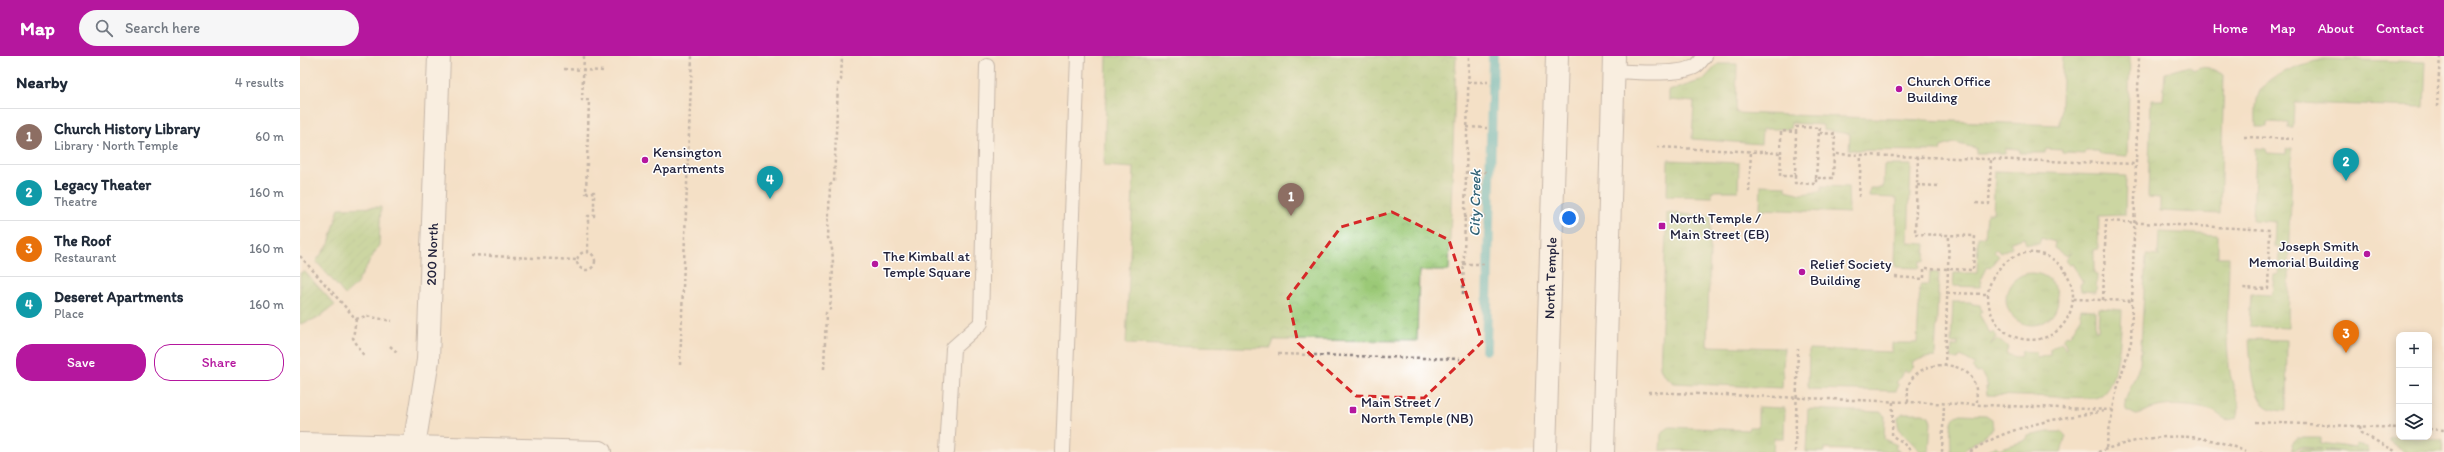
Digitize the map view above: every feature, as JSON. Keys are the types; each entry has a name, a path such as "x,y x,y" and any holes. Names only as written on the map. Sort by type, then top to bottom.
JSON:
{"main road":[{"name":"200 North","path":"414,450 428,360 439,56"},
{"name":"North Temple","path":"1545,452 1558,56"},
{"path":"1603,452 1614,64"},
{"path":"300,444 414,450 600,452"}],"lane":[{"path":"1063,452 1078,56"},
{"path":"1614,64 1659,72 1679,70 1696,66 1705,56"},
{"path":"947,452 952,348 980,323 987,66"}],"path":[{"path":"584,56 582,100 589,100 586,193 594,192 594,216 588,216 588,253"},
{"path":"680,365 692,56"},
{"path":"824,369 826,313 830,309 832,269 832,242 828,238 830,185 834,182 838,84 841,80 842,56"},
{"path":"1463,294 1469,56"},
{"path":"2106,448 2113,410 2131,342 2139,56"},
{"path":"2437,107 2440,56"},
{"path":"564,69 603,70"},
{"path":"1468,82 1488,82"},
{"path":"1467,127 1487,128"},
{"path":"1796,127 1820,128 1816,184 1794,183 1796,132 1796,127"},
{"path":"1795,176 1780,176 1781,131 1796,132"},
{"path":"1816,178 1833,178 1835,134 1819,133"},
{"path":"2244,137 2293,139"},
{"path":"1657,147 1781,153"},
{"path":"1749,192 1751,151"},
{"path":"1834,154 2136,164"},
{"path":"1859,197 1861,155"},
{"path":"1895,277 1924,279 1924,268 1973,270 1975,236 1915,234 1918,157"},
{"path":"1976,203 1989,204 1991,159"},
{"path":"1466,172 1486,172"},
{"path":"1917,185 1939,186"},
{"path":"1464,217 1485,217"},
{"path":"2103,300 2106,221 2270,230 2268,289 2240,288"},
{"path":"1945,366 1949,235"},
{"path":"588,253 594,258 594,264 590,269 585,270 579,268 577,260 579,254 588,253"},
{"path":"2026,253 2049,257 2066,270 2074,286 2074,299 2072,313 2064,325 2048,338 2026,340 2005,332 1990,314 1988,294 1995,272 2013,258 2026,253"},
{"path":"471,255 577,260"},
{"path":"300,256 356,319"},
{"path":"1463,264 1484,264"},
{"path":"1947,293 1988,294"},
{"path":"2074,299 2132,301"},
{"path":"356,319 366,316 392,321"},
{"path":"356,319 353,338 364,356"},
{"path":"390,346 399,354"},
{"path":"1795,452 1798,349"},
{"path":"1278,354 1460,359"},
{"path":"1908,402 1909,384 1918,373 1931,367 1945,366 1958,368 1971,377 1976,389 1977,405"},
{"path":"1648,392 2113,410"},
{"path":"1893,402 1892,436 1901,441 1912,452"},
{"path":"1942,452 1944,404"},
{"path":"1970,452 1997,437 2029,426 2113,410"},
{"path":"2255,422 2396,428"},
{"path":"2360,426 2361,432 2397,452"},
{"path":"2432,429 2444,430"},
{"path":"2098,452 2106,448 2147,438 2184,436 2220,442 2246,452"}],"highlighted area":[{"path":"1392,212 1449,240 1482,342 1424,398 1356,396 1298,343 1288,298 1341,227"}],"green space":[{"path":"1107,56 1456,56 1449,271 1419,271 1417,341 1274,340 1271,348 1126,344 1134,168 1104,166"},
{"path":"2063,56 2130,56 2127,156 2099,154 2099,151 2086,151 2085,154 2062,153 2062,150 2046,149 2045,153 2019,153 2019,149 2005,148 2005,153 1976,153 1976,148 1954,143 1941,147 1940,151 1849,150 1850,134 1823,130 1823,125 1791,123 1790,129 1762,129 1761,144 1692,139 1694,102 1669,100 1669,91 1703,80 1718,64 1737,64 1736,113 2060,125"},
{"path":"2324,59 2426,62 2424,107 2294,103 2293,128 2288,128 2288,123 2267,122 2267,127 2256,127 2256,108 2258,96 2268,82 2286,71"},
{"path":"2189,66 2194,70 2200,67 2210,68 2224,75 2220,214 2160,211 2160,198 2148,197 2151,100 2163,100 2165,73"},
{"path":"2256,148 2266,149 2267,153 2286,154 2286,149 2292,148 2288,328 2249,326 2251,294 2272,295 2274,275 2279,274 2280,247 2274,246 2275,222 2253,220"},
{"path":"1668,160 1739,163 1738,191 1712,191 1712,197 1667,196"},
{"path":"1884,165 1911,165 1908,243 1926,244 1925,261 1920,261 1919,268 1895,267 1897,198 1869,197 1870,188 1883,188"},
{"path":"1995,171 2126,176 2125,215 2099,216 2098,249 2094,250 2094,274 2097,275 2096,292 2081,291 2080,284 2083,282 2072,264 2069,265 2065,259 2071,253 2066,256 2054,248 2055,242 2041,238 2039,244 2026,244 2024,238 2011,242 2012,247 2000,253 1996,249 1994,251 1999,256 1990,267 1987,266 1980,280 1982,281 1980,287 1953,286 1954,273 1977,273 1978,237 1985,237 1987,213 1993,213"},
{"path":"1761,185 1786,186 1786,190 1802,194 1822,191 1822,186 1848,187 1849,213 1760,209"},
{"path":"381,207 379,245 356,285 345,295 316,261 329,244 339,208"},
{"path":"1667,213 1711,216 1707,346 1784,348 1782,388 1674,383 1663,374 1660,367"},
{"path":"2159,232 2218,235 2218,256 2215,257 2229,257 2227,345 2230,373 2239,407 2237,417 2233,419 2229,420 2223,418 2214,411 2197,407 2160,406 2136,415 2126,410 2125,401 2140,364 2146,255 2160,256 2158,254"},
{"path":"304,271 335,305 318,318 300,324 300,273"},
{"path":"1930,272 1939,273 1935,357 1918,360 1912,364 1914,366 1908,372 1905,370 1896,383 1899,385 1896,391 1808,389 1809,349 1892,352 1892,343 1917,343 1920,285 1929,285"},
{"path":"2027,273 2037,273 2046,277 2054,285 2058,294 2058,304 2054,313 2046,321 2037,325 2027,325 2018,321 2010,313 2006,304 2006,294 2010,285 2018,277"},
{"path":"1953,302 1971,302 1972,304 1980,305 1982,312 1979,314 1990,333 1993,332 1996,337 1990,345 1997,339 2008,347 2006,354 2020,358 2022,351 2036,352 2037,358 2050,355 2050,349 2061,342 2066,348 2068,347 2062,339 2067,335 2069,336 2082,316 2080,314 2081,309 2095,310 2095,330 2098,330 2099,308 2122,310 2118,359 2110,385 2103,394 2095,398 1987,395 1986,387 1988,386 1981,372 1977,373 1972,368 1975,365 1961,357 1958,360 1951,358 1952,346 1958,346 1958,343 1951,343"},
{"path":"2249,339 2287,340 2286,411 2267,407 2258,395 2253,376"},
{"path":"1758,407 1785,408 1784,438 1774,438 1773,452 1660,450 1661,434 1669,427 1748,430 1749,427 1758,427"},
{"path":"1808,409 1880,412 1885,416 1884,439 1897,445 1895,448 1900,452 1824,449 1824,452 1806,452"},
{"path":"1903,413 1923,413 1929,416 1931,422 1929,452 1921,452 1898,429 1898,417"},
{"path":"1961,414 1986,415 1992,419 1993,429 1962,452 1951,452 1950,436 1952,424 1957,416"},
{"path":"2048,432 2062,432 2066,436 2061,452 1985,452 1996,446 1999,449 2027,440 2028,436"},
{"path":"2393,437 2396,437 2396,440 2441,439 2443,440 2442,452 2404,452 2389,441 2389,439"},
{"path":"2297,438 2321,438 2321,443 2355,448 2356,445 2367,447 2368,452 2343,452 2325,449 2338,452 2296,452 2302,449 2322,449 2301,447 2293,450 2292,443"}],"waterway":[{"name":"City Creek","path":"1486,350 1493,56"}],"place":[{"name":"Church Office Building","path":"1899,89"},
{"name":"Kensington Apartments","path":"645,160"},
{"name":"Legacy Theater","path":"2346,181"},
{"name":"Deseret Apartments","path":"770,199"},
{"name":"Church History Library","path":"1291,216"},
{"name":"North Temple / Main Street (EB)","path":"1662,226"},
{"name":"Joseph Smith Memorial Building","path":"2367,254"},
{"name":"The Kimball at Temple Square","path":"875,264"},
{"name":"Relief Society Building","path":"1802,272"},
{"name":"The Roof","path":"2346,353"},
{"name":"Main Street / North Temple (NB)","path":"1353,410"}]}
